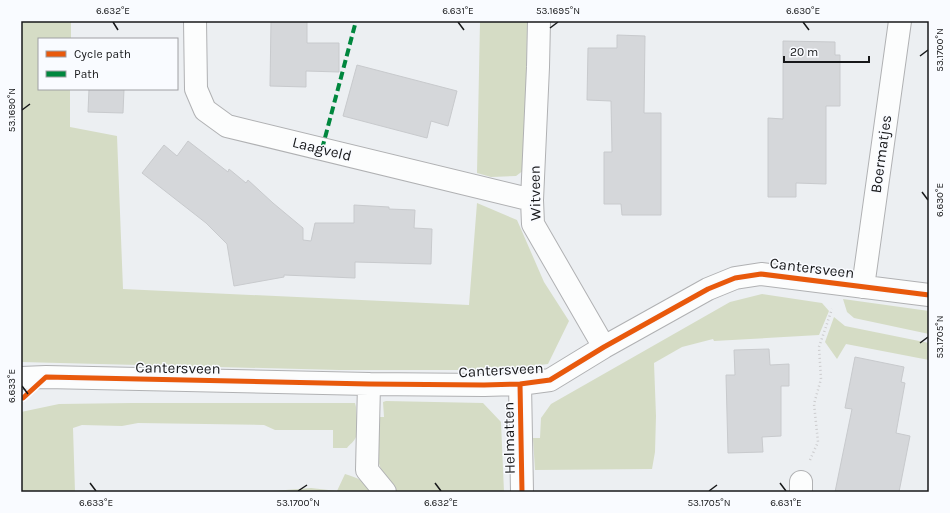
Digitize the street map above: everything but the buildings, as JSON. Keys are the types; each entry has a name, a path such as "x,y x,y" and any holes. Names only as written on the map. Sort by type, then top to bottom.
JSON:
{"street":[{"name":"Laagveld","path":"195,21 196,89 205,110 227,126 532,200"},
{"name":"Witveen","path":"539,21 532,200 533,224 604,347"},
{"name":"Boermatjes","path":"863,287 900,21"},
{"name":"Cantersveen","path":"21,378 46,377 369,384 520,384 550,380 604,347 708,289 735,278 760,274 929,295"},
{"path":"369,384 367,470 385,492"},
{"name":"Helmatten","path":"520,384 522,492"}],"path":[{"path":"801,487 818,442 814,404 821,379 819,347 833,307 838,284"}],"green space":[{"path":"21,21 71,21 71,38 38,38 38,90 70,90 70,127 117,136 123,289 469,305 477,203 517,220 544,282 569,321 548,364 500,370 339,370 21,362"},
{"path":"480,21 527,21 526,128 528,167 516,176 491,177 477,173"},
{"path":"762,294 822,303 829,311 819,335 714,341 713,339 682,347 654,363 656,416 655,452 652,469 535,470 533,438 540,438 541,418 551,404 730,302"},
{"path":"843,299 929,311 929,334 854,318 847,312"},
{"path":"834,317 845,326 929,343 929,360 846,344 837,359 825,342"},
{"path":"383,402 483,403 501,422 504,492 396,492 382,473 378,460 375,417 384,417"},
{"path":"355,403 357,434 347,448 333,448 333,430 275,430 264,425 138,423 122,426 82,425 73,428 75,492 21,492 21,412 59,404"},
{"path":"345,474 361,480 374,492 260,492 311,488 337,491"}],"marked path":[{"path":"322,149 356,21"}],"cycle path":[{"path":"21,398 23,398 46,377 369,384 520,384 550,380 604,347 708,289 735,278 761,274 929,295"},
{"path":"520,384 522,492"}]}
